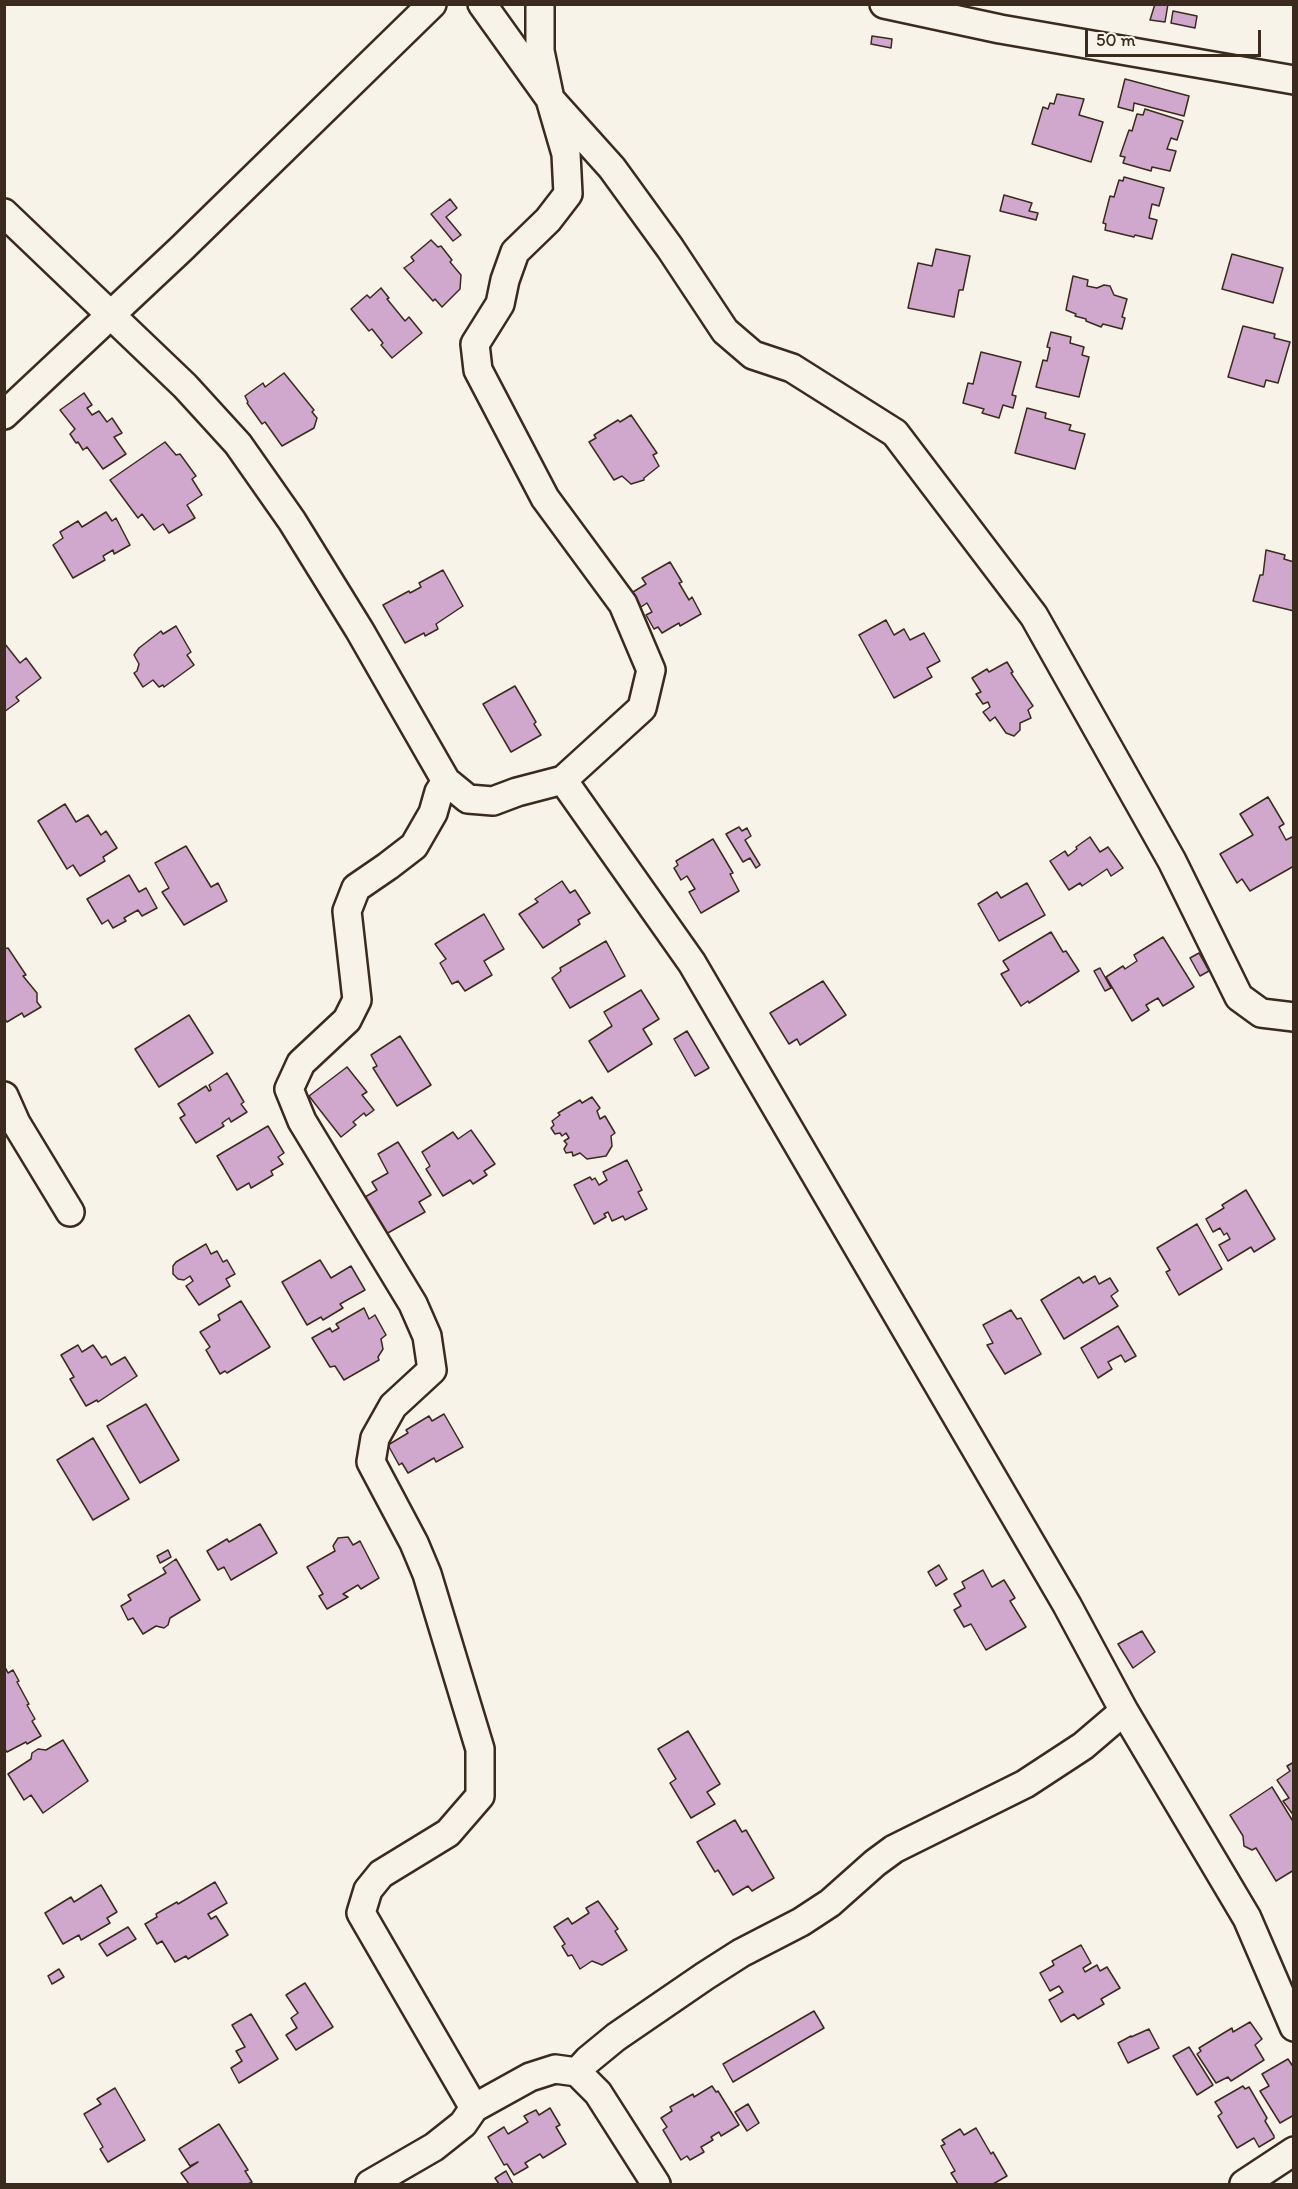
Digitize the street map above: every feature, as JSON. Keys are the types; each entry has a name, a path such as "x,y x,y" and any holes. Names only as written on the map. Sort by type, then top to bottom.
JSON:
{"street":[{"path":"4,415 181,249 432,4"},
{"path":"482,4 550,99 612,168 670,248 725,331 753,355 792,368 895,433 1034,616 1172,861 1239,997 1261,1013 1293,1017"},
{"path":"4,213 67,270 110,315 185,386 238,444 292,522 353,621 446,782 468,799 493,801 562,780 642,708 651,670 623,604 545,498 478,370 475,344 500,304 505,279 515,252 548,220 568,194 566,154 550,99 540,51 540,4"},
{"path":"884,4 1000,29 1293,80"},
{"path":"562,780 692,963 1067,1605 1124,1711 1247,1918 1293,2027"},
{"path":"446,782 439,792 433,813 414,846 356,888 347,911 357,1000 347,1020 301,1063 289,1089 302,1121 413,1304 427,1336 432,1370 393,1406 375,1438 371,1462 414,1543 427,1574 480,1749 480,1796 448,1833 381,1874 368,1890 361,1913 474,2108"},
{"path":"4,1096 16,1123 70,1212"},
{"path":"577,2072 616,2037 705,1976 830,1903 894,1849 1025,1784 1083,1746 1124,1711"},
{"path":"370,2184 434,2147 463,2124 474,2108 530,2077 555,2070 577,2072 598,2093 656,2184"},
{"path":"1244,2184 1293,2151"}],"building":[{"path":"1155,4 1168,4 1165,22 1150,20"},
{"path":"1173,11 1197,16 1195,28 1171,23"},
{"path":"872,36 892,39 891,48 871,44"},
{"path":"1125,79 1189,96 1184,116 1134,103 1133,111 1118,107"},
{"path":"1057,94 1084,99 1079,115 1103,122 1091,162 1032,144 1043,107 1048,109 1050,103 1054,104"},
{"path":"1145,109 1183,121 1177,140 1171,138 1167,149 1176,151 1170,171 1152,167 1151,171 1123,163 1125,157 1120,156 1137,114 1143,115"},
{"path":"1124,177 1164,188 1159,206 1152,204 1149,218 1157,220 1152,239 1105,230 1106,224 1103,223 1110,196 1114,197 1119,180 1123,181"},
{"path":"1004,195 1032,203 1029,211 1038,213 1036,220 1000,211"},
{"path":"450,199 457,208 446,217 461,235 453,241 431,214"},
{"path":"431,240 438,247 441,246 461,275 460,289 442,307 435,299 433,301 404,268 414,261 411,257"},
{"path":"936,249 970,256 963,290 959,290 954,317 908,308 918,263 932,266"},
{"path":"1232,254 1283,268 1273,303 1222,289"},
{"path":"1073,276 1088,280 1087,286 1097,288 1104,285 1110,286 1114,295 1127,299 1122,317 1125,318 1122,329 1103,324 1101,327 1066,310"},
{"path":"381,288 405,321 409,317 422,333 392,358 372,329 369,331 351,309 367,295 370,298"},
{"path":"1243,326 1275,334 1274,338 1290,342 1278,383 1266,380 1264,387 1228,377"},
{"path":"1051,332 1071,337 1070,343 1084,347 1082,355 1089,357 1079,397 1036,387 1043,360 1047,361 1050,348 1047,347"},
{"path":"981,352 1021,362 1012,395 1016,396 1013,408 1003,405 999,418 982,413 984,409 963,403 968,383 973,384"},
{"path":"284,373 314,410 312,412 317,418 314,428 282,446 265,422 262,424 247,403 245,396 263,383 265,387"},
{"path":"84,393 92,405 87,408 92,415 99,411 107,422 112,418 122,433 114,437 126,454 103,469 87,447 83,450 78,442 76,443 70,434 75,429 60,410"},
{"path":"1027,408 1046,413 1045,418 1071,425 1069,430 1085,434 1075,469 1015,453"},
{"path":"631,415 657,453 653,455 659,466 644,480 631,484 622,476 614,480 589,442 596,438 594,435"},
{"path":"165,442 176,455 180,454 196,476 192,479 202,495 187,505 195,518 169,533 163,524 154,530 142,514 138,518 110,480"},
{"path":"106,512 112,521 116,518 130,545 114,554 113,550 103,556 105,560 73,578 53,545 63,538 60,532 78,521 82,527"},
{"path":"1266,550 1285,555 1284,559 1294,562 1294,611 1253,601 1260,575 1263,575"},
{"path":"670,562 689,600 692,597 701,614 662,633 658,627 654,629 646,615 652,612 647,603 641,607 633,592 646,584 642,578"},
{"path":"443,570 463,606 436,624 438,629 405,643 383,605 421,587 419,583"},
{"path":"886,620 894,635 904,629 910,640 924,633 940,661 927,668 932,677 894,698 859,635"},
{"path":"176,626 191,652 187,655 194,665 164,687 163,685 159,687 153,680 143,687 134,673 139,664 134,655 139,648 161,631 163,634"},
{"path":"5,644 20,663 26,658 41,678 16,697 19,701 4,712"},
{"path":"1007,662 1013,672 1011,673 1033,706 1028,710 1031,718 1020,723 1020,730 1014,736 1006,733 995,717 990,721 983,712 990,707 988,702 983,704 976,694 981,692 972,678 987,669 989,672"},
{"path":"515,686 541,735 511,752 483,704"},
{"path":"1268,797 1284,824 1279,827 1286,840 1292,837 1294,840 1294,866 1250,891 1242,879 1237,883 1220,854 1253,835 1240,814"},
{"path":"65,804 76,822 88,815 101,835 106,831 117,848 103,857 105,861 80,876 73,865 67,869 38,821"},
{"path":"739,827 742,831 747,828 751,836 745,840 760,865 756,868 750,858 743,862 726,834"},
{"path":"1090,837 1100,852 1108,847 1123,868 1111,876 1107,869 1082,886 1080,883 1069,890 1050,861 1065,851 1068,856"},
{"path":"713,839 733,873 730,874 739,891 701,913 689,892 695,889 687,876 681,880 674,868 678,865 676,861"},
{"path":"186,846 211,887 218,883 227,901 184,925 162,892 169,888 155,863"},
{"path":"129,875 139,892 146,888 157,908 142,916 138,910 124,918 126,921 113,928 108,920 102,924 87,899"},
{"path":"562,881 570,893 575,890 590,913 578,920 580,924 543,948 519,914 538,902 535,899"},
{"path":"1027,883 1045,915 999,941 978,904 997,892 1001,898"},
{"path":"484,914 504,949 484,961 492,975 465,991 458,981 452,984 440,963 446,959 435,944"},
{"path":"1051,932 1063,952 1066,951 1079,971 1021,1006 1001,974 1009,970 1003,961"},
{"path":"1163,937 1194,987 1163,1006 1158,998 1146,1005 1149,1010 1132,1021 1106,977 1123,966 1125,969 1137,961 1134,955"},
{"path":"606,941 625,976 570,1008 552,978 561,971 560,968"},
{"path":"8,948 26,975 23,976 37,993 37,1002 41,1007 24,1017 22,1013 7,1022 4,1018 4,949"},
{"path":"1199,953 1209,971 1200,976 1190,958"},
{"path":"1100,968 1111,988 1105,991 1094,971"},
{"path":"823,981 846,1015 800,1045 797,1039 789,1044 770,1013"},
{"path":"641,990 659,1019 643,1029 652,1044 608,1072 589,1041 612,1026 604,1012"},
{"path":"189,1015 213,1053 159,1087 135,1049"},
{"path":"687,1031 709,1068 695,1076 674,1039"},
{"path":"400,1036 431,1085 397,1106 373,1068 377,1066 371,1055"},
{"path":"347,1067 367,1092 362,1095 374,1110 366,1116 364,1113 353,1122 356,1125 341,1137 309,1096"},
{"path":"227,1073 244,1102 241,1104 247,1112 231,1122 229,1118 222,1123 224,1126 196,1143 180,1118 185,1115 178,1104 206,1086 209,1091 211,1090 209,1085"},
{"path":"592,1097 600,1108 597,1111 600,1119 605,1116 615,1133 611,1136 612,1146 606,1156 587,1159 580,1153 573,1156 572,1152 566,1153 564,1149 567,1144 564,1141 569,1138 566,1133 562,1136 560,1133 555,1134 551,1128 554,1125 552,1121 560,1115 558,1113 580,1100 582,1103"},
{"path":"268,1126 284,1153 278,1157 283,1164 271,1171 273,1175 251,1188 249,1183 237,1190 217,1156"},
{"path":"471,1130 495,1164 484,1171 487,1175 473,1184 470,1180 443,1196 426,1169 430,1166 422,1152 453,1132 458,1139"},
{"path":"398,1142 431,1195 419,1202 425,1212 386,1234 365,1197 377,1190 372,1182 388,1173 378,1154"},
{"path":"627,1160 642,1190 638,1192 647,1209 625,1220 623,1216 612,1221 608,1212 604,1214 606,1217 594,1224 574,1185 590,1177 592,1180 595,1178 599,1185 607,1180 603,1172"},
{"path":"1246,1190 1275,1239 1254,1252 1251,1247 1228,1261 1219,1245 1230,1239 1227,1233 1224,1235 1220,1228 1213,1232 1206,1219 1224,1208 1222,1205"},
{"path":"1197,1224 1222,1269 1179,1295 1166,1272 1170,1270 1157,1248"},
{"path":"206,1244 211,1254 217,1251 223,1262 227,1260 235,1274 226,1279 230,1286 199,1305 186,1286 193,1281 190,1276 184,1280 178,1279 173,1274 173,1266"},
{"path":"320,1260 331,1278 351,1266 365,1290 340,1304 343,1308 323,1320 321,1317 307,1325 282,1282"},
{"path":"1095,1276 1099,1284 1110,1278 1118,1291 1111,1296 1118,1306 1064,1339 1041,1300 1079,1277 1083,1283"},
{"path":"241,1301 270,1347 227,1373 225,1371 220,1374 206,1350 210,1347 200,1332 220,1320 218,1315"},
{"path":"364,1308 369,1319 375,1315 386,1335 381,1339 383,1349 378,1357 379,1360 344,1380 335,1366 330,1367 312,1338 330,1328 332,1332 339,1328 336,1324"},
{"path":"1011,1310 1017,1319 1021,1318 1041,1354 1005,1374 987,1345 993,1343 983,1325"},
{"path":"1118,1326 1136,1356 1125,1362 1121,1355 1108,1362 1112,1369 1098,1378 1081,1348"},
{"path":"78,1345 82,1352 93,1345 102,1358 106,1356 111,1365 125,1357 137,1376 98,1402 97,1400 86,1406 70,1379 74,1377 61,1355"},
{"path":"146,1404 179,1460 140,1483 107,1426"},
{"path":"444,1414 463,1447 436,1462 434,1458 408,1473 402,1463 399,1465 388,1445 408,1433 406,1430 429,1416 432,1421"},
{"path":"93,1438 129,1499 93,1520 57,1460"},
{"path":"260,1524 277,1553 231,1580 224,1567 218,1570 207,1551 227,1539 229,1542"},
{"path":"348,1537 353,1545 360,1541 379,1578 361,1589 358,1585 343,1594 348,1597 327,1609 319,1596 323,1594 307,1567 335,1551 333,1546 338,1538"},
{"path":"168,1550 171,1557 160,1563 157,1556"},
{"path":"176,1559 200,1600 170,1618 168,1625 164,1628 156,1626 143,1634 133,1618 128,1620 121,1606 131,1600 128,1595 166,1573 163,1568"},
{"path":"939,1565 947,1579 936,1586 928,1572"},
{"path":"983,1570 992,1587 1004,1580 1015,1598 1010,1601 1026,1627 986,1650 971,1624 964,1627 954,1610 961,1606 954,1594 965,1588 962,1582"},
{"path":"1142,1631 1155,1652 1133,1668 1118,1644"},
{"path":"5,1667 8,1673 13,1670 19,1681 17,1682 35,1719 32,1721 41,1736 7,1752 4,1748"},
{"path":"688,1731 720,1784 707,1792 715,1804 691,1818 670,1783 676,1779 658,1749"},
{"path":"63,1740 88,1781 43,1813 31,1795 24,1800 8,1774 31,1759 32,1753 38,1749 46,1750"},
{"path":"1294,1762 1294,1816 1283,1801 1289,1798 1277,1780 1290,1771 1287,1766"},
{"path":"1272,1787 1294,1823 1294,1870 1276,1881 1256,1848 1252,1850 1244,1846 1243,1836 1230,1815"},
{"path":"735,1820 742,1832 746,1830 774,1878 752,1891 748,1886 733,1895 718,1870 715,1872 697,1842"},
{"path":"215,1882 227,1903 208,1914 211,1919 216,1916 228,1935 188,1959 186,1956 175,1962 162,1941 157,1944 145,1924 157,1917 156,1914"},
{"path":"101,1885 117,1912 107,1918 110,1923 81,1940 79,1935 63,1944 45,1913 71,1897 74,1902"},
{"path":"598,1901 618,1929 615,1931 627,1950 602,1965 592,1961 580,1969 572,1955 568,1956 562,1946 565,1944 554,1927 568,1918 572,1924 589,1913 586,1908"},
{"path":"128,1927 136,1939 107,1956 99,1944"},
{"path":"1081,1945 1091,1963 1083,1968 1085,1972 1097,1965 1100,1971 1107,1967 1120,1988 1101,1999 1104,2004 1078,2019 1074,2014 1061,2022 1049,2000 1063,1992 1059,1986 1050,1991 1040,1973 1054,1965 1052,1961"},
{"path":"59,1969 64,1977 52,1984 48,1976"},
{"path":"305,1983 333,2027 296,2050 286,2035 297,2028 291,2018 298,2013 286,1995"},
{"path":"814,2011 824,2028 733,2082 723,2064"},
{"path":"251,2014 278,2059 239,2083 231,2068 242,2061 236,2051 245,2047 232,2025"},
{"path":"1250,2022 1262,2039 1255,2045 1264,2060 1231,2081 1228,2077 1216,2083 1197,2054 1201,2051 1199,2048 1232,2028 1233,2032"},
{"path":"1149,2029 1159,2048 1128,2063 1118,2043"},
{"path":"1189,2047 1213,2085 1197,2095 1173,2056"},
{"path":"1288,2059 1294,2068 1294,2115 1280,2123 1260,2091 1269,2086 1262,2074"},
{"path":"712,2086 716,2092 718,2091 739,2125 721,2136 719,2132 711,2137 713,2140 701,2147 704,2152 690,2160 687,2156 681,2160 663,2130 667,2127 661,2118 672,2111 670,2107"},
{"path":"1243,2086 1245,2089 1249,2087 1267,2118 1265,2121 1274,2136 1259,2147 1254,2138 1237,2148 1218,2116 1222,2113 1215,2102"},
{"path":"115,2088 145,2140 108,2162 100,2149 103,2147 84,2114 101,2104 97,2099"},
{"path":"748,2104 759,2123 747,2131 735,2112"},
{"path":"550,2108 560,2125 556,2127 566,2144 543,2158 540,2154 525,2163 528,2167 514,2175 507,2164 504,2165 488,2137 504,2127 508,2134 528,2122 524,2116 536,2110 539,2115"},
{"path":"219,2124 248,2170 245,2171 252,2182 248,2184 189,2184 181,2173 198,2162 190,2166 179,2149"},
{"path":"976,2128 1007,2176 993,2184 958,2184 951,2173 955,2171 941,2146 945,2144 942,2140 960,2129 964,2135"},
{"path":"506,2171 513,2184 499,2184 495,2178"}]}
